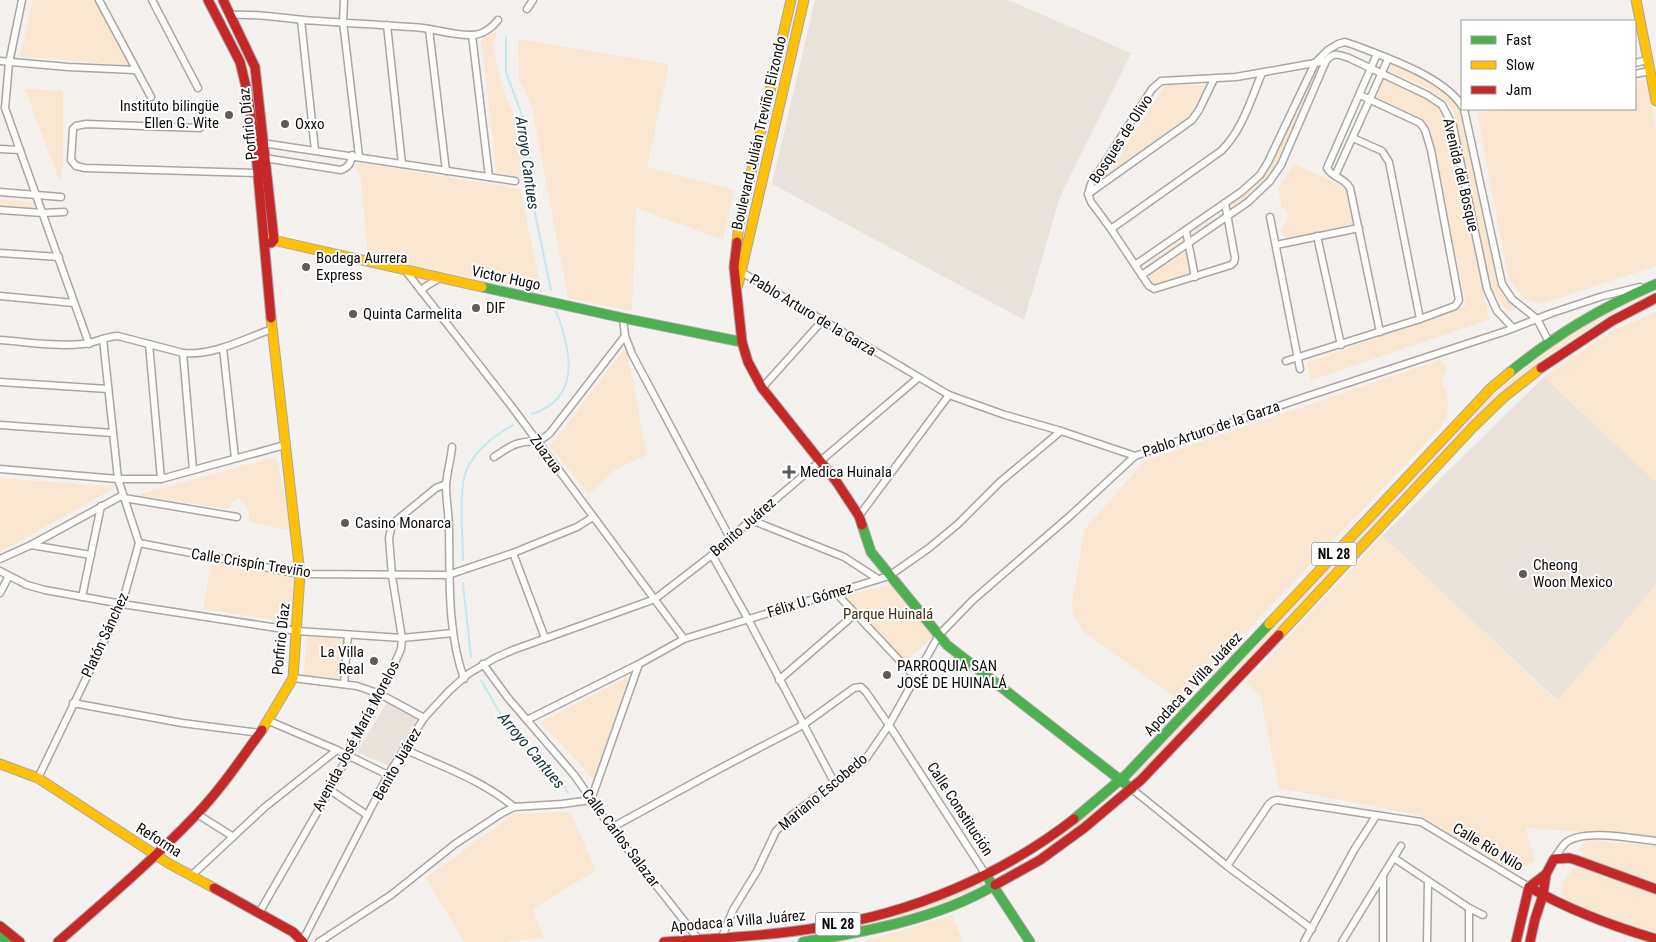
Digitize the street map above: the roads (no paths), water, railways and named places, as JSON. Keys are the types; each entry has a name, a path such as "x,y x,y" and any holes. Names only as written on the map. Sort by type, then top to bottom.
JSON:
{"street":[{"path":"22,0 2,108 20,150 89,344"},
{"path":"99,0 151,97"},
{"path":"152,0 198,88"},
{"path":"208,0 240,62 259,142 515,181"},
{"name":"Porfirio Díaz","path":"223,0 255,67 258,84 259,142 256,157 269,239"},
{"path":"256,157 341,170 347,168 356,156 344,22 344,0"},
{"path":"527,8 534,0"},
{"name":"Boulevard Julián Treviño Elizondo","path":"738,269 739,225 791,0"},
{"name":"Boulevard Julián Treviño Elizondo","path":"738,269 804,0"},
{"path":"1636,0 1656,101"},
{"path":"231,15 249,14 301,20 387,25 472,36 491,28 498,20"},
{"path":"301,20 315,150"},
{"path":"387,25 402,164"},
{"path":"429,29 446,172"},
{"path":"472,36 488,177"},
{"name":"Avenida del Bosque","path":"1316,63 1328,50 1338,44 1349,43 1439,82 1460,98"},
{"name":"Avenida del Bosque","path":"1326,61 1333,54 1349,58 1437,100 1446,110 1451,119 1459,151 1487,290 1497,311 1513,328"},
{"path":"1377,54 1327,170 1335,176 1342,178 1350,188 1380,332"},
{"path":"1335,176 1388,59"},
{"path":"1636,63 1647,60"},
{"path":"0,61 135,70"},
{"path":"1142,275 1261,191 1277,172 1326,61"},
{"name":"Bosques de Olivo","path":"1225,203 1235,258 1234,262 1231,265 1154,290 1149,286 1091,202 1088,194 1091,184 1157,84 1167,79 1214,78 1262,73 1326,61"},
{"path":"1135,265 1225,203 1260,175 1316,63"},
{"path":"1636,74 1650,71"},
{"path":"1111,229 1229,144 1236,134 1262,73"},
{"path":"1088,194 1192,120 1199,110 1214,78"},
{"path":"1286,361 1420,319 1455,306 1460,297 1425,130 1415,119 1360,95"},
{"name":"Avenida del Bosque","path":"1464,110 1502,284 1512,299 1537,319"},
{"path":"200,128 86,124 76,126 73,130 71,160 76,166 85,168 258,173"},
{"path":"1353,138 1382,151 1389,162 1420,319"},
{"name":"Porfirio Díaz","path":"58,942 156,855 197,814 224,783 269,721 293,678 300,574 272,329 266,250 269,239 266,159 259,142"},
{"path":"0,149 20,150"},
{"path":"0,192 61,197"},
{"path":"0,210 43,213 64,212"},
{"path":"1270,217 1300,369"},
{"path":"1276,245 1359,228"},
{"path":"1186,231 1187,244 1195,277"},
{"path":"1317,236 1341,345"},
{"name":"Victor Hugo","path":"269,239 622,318 742,342"},
{"path":"0,253 59,257"},
{"path":"738,269 742,342 748,362 762,388 820,460 859,516 871,552 938,635 956,653 1121,780 1227,866 1312,929"},
{"name":"Pablo Arturo de la Garza","path":"738,269 949,395 1005,415 1061,431 1135,456 1603,296 1656,284"},
{"name":"Zuazua","path":"405,270 512,407 684,639"},
{"path":"421,291 441,278"},
{"name":"Apodaca a Villa Juárez","path":"664,942 774,933 845,923 931,898 986,874 1031,850 1086,810 1121,780 1491,388 1549,342 1598,311 1656,284"},
{"path":"0,296 74,303"},
{"name":"Apodaca a Villa Juárez","path":"804,942 863,932 936,912 994,886 1040,860 1084,828 1132,789 1334,577 1473,427 1503,398 1532,374 1570,347 1612,321 1656,298"},
{"path":"622,318 625,336 632,354 730,538"},
{"path":"1537,319 1549,342"},
{"path":"762,388 823,320"},
{"path":"0,340 89,344 111,336 118,336 183,353 200,354 223,348 272,329"},
{"path":"494,457 520,443 537,442 550,433 625,336"},
{"path":"104,339 118,479 139,543"},
{"path":"149,344 161,479"},
{"path":"223,348 235,458"},
{"path":"183,353 194,470"},
{"name":"Benito Juárez","path":"302,941 367,815 404,749 424,718 466,676 513,650 655,599 712,555 820,460 918,378"},
{"path":"0,382 108,389"},
{"path":"859,516 949,395"},
{"path":"0,425 113,433"},
{"name":"Félix U. Gómez","path":"527,720 639,664 684,639 889,576 958,524 1000,482 1061,431"},
{"path":"0,469 118,479 161,479 285,445"},
{"path":"452,447 446,484 450,529 453,633 458,661 466,676"},
{"name":"Mariano Escobedo","path":"722,937 733,910 757,871 776,831 793,814 865,760 889,725 938,635 973,600 1070,516 1135,456"},
{"name":"Avenida José María Morelos","path":"259,913 330,790 401,649 402,638 392,576 389,538 392,524 436,488 446,484"},
{"path":"0,559 30,545 101,506 124,496 237,517"},
{"path":"82,597 101,506"},
{"path":"451,575 513,553 577,527 593,518"},
{"path":"751,520 844,557 878,579"},
{"name":"Calle Crispín Treviño","path":"139,543 300,574 451,575"},
{"name":"Platón Sánchez","path":"38,778 122,604 139,543"},
{"path":"30,545 91,555"},
{"path":"513,553 545,638"},
{"path":"712,555 748,619 834,784"},
{"path":"0,571 35,588 122,604 297,631 402,638 453,633"},
{"path":"0,593 9,576"},
{"path":"835,592 916,678"},
{"path":"779,680 855,614"},
{"path":"344,684 348,635"},
{"path":"318,942 391,895 472,832 514,807 587,801 639,664"},
{"name":"Calle Carlos Salazar","path":"482,666 575,776 587,801 611,828 700,940"},
{"path":"293,678 357,686 380,694 424,718"},
{"name":"Calle Constitución","path":"803,724 854,688 861,687 889,725 1030,942"},
{"path":"73,703 164,720 260,733"},
{"path":"269,721 337,750 388,776"},
{"path":"611,828 803,724"},
{"path":"404,749 477,782 514,807"},
{"path":"191,876 265,807 337,750"},
{"name":"Reforma","path":"0,764 38,778 156,855 293,932 302,941"},
{"path":"330,790 367,815"},
{"path":"1227,866 1273,801 1376,816 1354,850 1304,942"},
{"path":"197,814 232,836"},
{"name":"Calle Río Nilo","path":"1376,816 1420,822 1543,895 1606,924 1656,940"},
{"path":"1530,942 1543,895 1546,874 1565,842 1580,836 1656,841"},
{"path":"1342,942 1401,846"},
{"path":"1394,858 1483,915"},
{"path":"1554,859 1569,858 1576,860 1656,889"},
{"path":"1383,873 1383,942"},
{"path":"1516,942 1529,887 1546,874"},
{"path":"1427,942 1428,881"},
{"path":"1469,942 1470,908"},
{"path":"0,926 20,942"},
{"path":"0,936 8,942"}],"waterway":[{"name":"Arroyo Cantues","path":"506,37 506,72 523,118 531,164 533,204 551,290"},
{"name":"Arroyo Cantues","path":"532,414 548,407 559,397 566,385 568,371 566,341 556,311"},
{"name":"Arroyo Cantues","path":"463,560 462,497 464,478 476,454 513,425"},
{"name":"Arroyo Cantues","path":"463,583 471,657"},
{"name":"Arroyo Cantues","path":"481,680 505,722 561,781 568,793"}],"place":[{"name":"Instituto bilingüe Ellen G. Wite","path":"229,115"},
{"name":"Oxxo","path":"285,124"},
{"name":"Bodega Aurrera Express","path":"306,267"},
{"name":"DIF","path":"476,308"},
{"name":"Quinta Carmelita","path":"353,314"},
{"name":"Medica Huinala","path":"789,472"},
{"name":"Casino Monarca","path":"345,523"},
{"name":"Cheong Woon Mexico","path":"1523,574"},
{"name":"La Villa Real","path":"374,661"},
{"name":"PARROQUIA SAN JOSÉ DE HUINALÁ","path":"887,675"}],"park label":[{"name":"Parque Huinalá","path":"888,614"}]}
